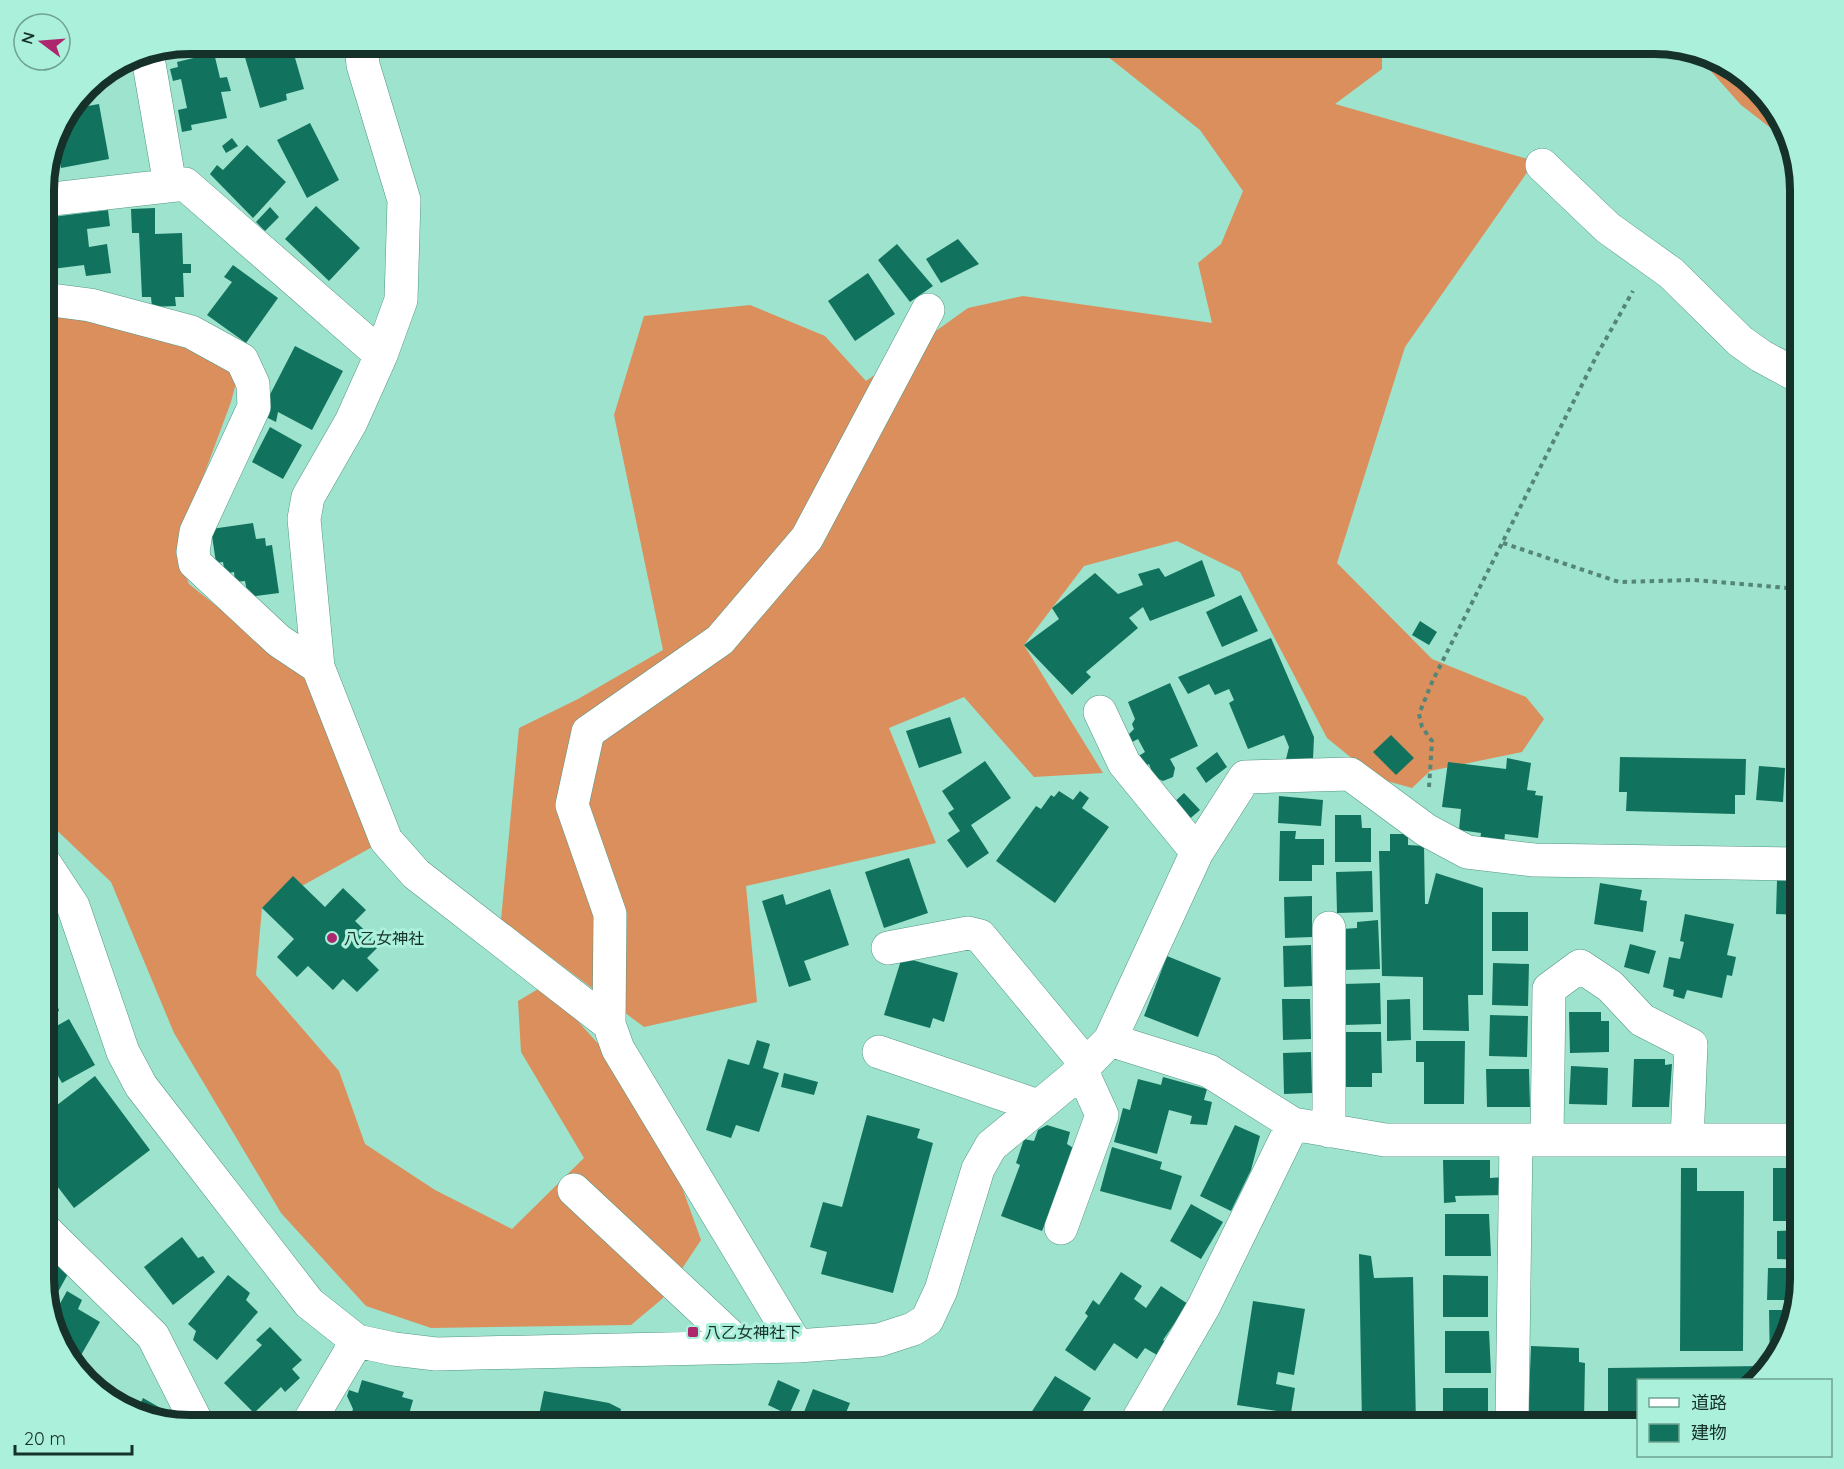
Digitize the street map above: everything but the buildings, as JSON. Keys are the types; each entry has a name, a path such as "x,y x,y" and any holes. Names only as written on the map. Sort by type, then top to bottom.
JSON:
{"street":[{"path":"362,54 363,65 404,200 401,300 381,356 351,422 308,497 304,519 318,667 386,840 416,874 609,1024"},
{"path":"148,60 170,185"},
{"path":"1542,165 1608,228 1671,273 1740,341 1761,356 1790,372"},
{"path":"54,199 185,184 381,356"},
{"path":"54,300 90,304 191,332 242,360 253,384 254,407 196,532 193,552 195,563 218,587 279,641 318,667"},
{"path":"798,1346 618,1049 609,1024 610,914 572,805 588,732 720,640 807,538 928,310"},
{"path":"1100,712 1124,763 1197,852"},
{"path":"54,877 73,906 123,1052 141,1086 309,1303 357,1341 394,1349 436,1354 798,1346 879,1340 913,1329 927,1320 941,1290 978,1169 991,1146 1110,1040 1197,852 1245,777 1350,774 1420,826 1467,852 1534,860 1790,864"},
{"path":"1329,928 1329,1131"},
{"path":"888,948 969,933 980,936 1083,1066 1102,1115 1061,1228"},
{"path":"1512,1415 1532,1140 1549,989 1580,966 1610,986 1642,1020 1691,1045 1687,1140"},
{"path":"1110,1040 1209,1071 1293,1124 1385,1140 1790,1140"},
{"path":"879,1052 1038,1106"},
{"path":"1141,1415 1204,1306 1293,1124"},
{"path":"574,1190 742,1347"},
{"path":"54,1239 153,1336 191,1415"},
{"path":"313,1415 357,1341"}],"path":[{"path":"1420,826 1430,786 1433,752 1432,741 1422,727 1419,714 1433,680 1598,353 1651,259"},
{"path":"1503,543 1619,582 1694,580 1790,588"}],"shaded area":[{"path":"1105,54 1382,54 1382,69 1335,104 1535,161 1405,347 1337,563 1432,659 1526,697 1544,719 1522,752 1430,771 1412,788 1376,778 1327,738 1240,572 1177,541 1084,566 1024,645 1103,773 1034,777 964,697 889,728 936,843 746,886 757,1002 644,1027 501,920 519,728 578,699 663,650 614,415 644,316 750,305 825,336 866,381 968,308 1023,296 1212,323 1198,263 1221,244 1243,191 1200,130"},
{"path":"1704,63 1730,77 1744,88 1762,107 1777,133 1741,105"},
{"path":"54,310 242,360 231,402 176,550 189,584 305,677 374,846 262,908 256,975 339,1071 365,1144 435,1190 512,1229 584,1158 521,1052 518,1001 545,985 612,1059 674,1165 701,1240 662,1299 631,1325 431,1328 366,1306 281,1213 174,1033 111,882 54,828"}],"place":[{"name":"八乙女神社","path":"332,938"},
{"name":"八乙女神社下","path":"693,1332"}]}
